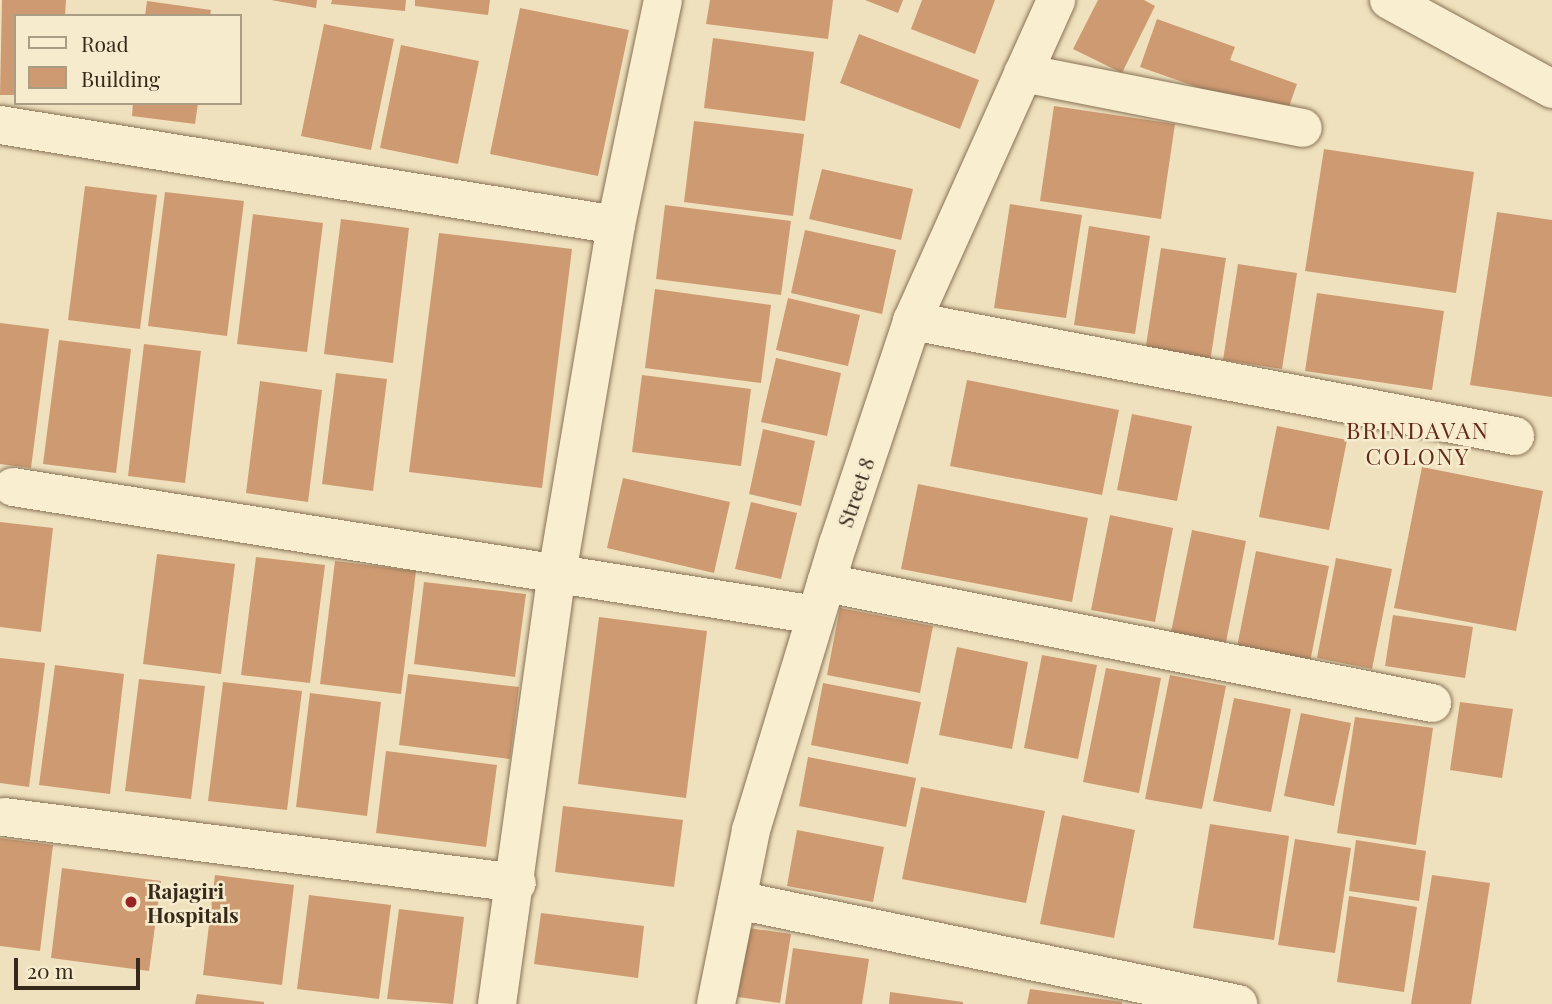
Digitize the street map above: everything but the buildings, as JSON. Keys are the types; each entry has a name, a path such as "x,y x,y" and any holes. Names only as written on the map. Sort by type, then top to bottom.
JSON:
{"street":[{"path":"497,1004 517,883 556,574 616,225 663,0"},
{"name":"Street 8","path":"716,1004 751,830 821,599 912,321 1056,0"},
{"path":"1389,0 1552,89"},
{"path":"1023,73 1303,128"},
{"path":"0,125 616,225"},
{"path":"912,321 1515,436"},
{"path":"13,487 556,574 821,599 1432,703"},
{"path":"4,817 517,883"},
{"path":"737,900 1238,1004"}],"place":[{"name":"Rajagiri Hospitals","path":"131,902"}],"district":[{"name":"BRINDAVAN COLONY","path":"1418,443"}]}
